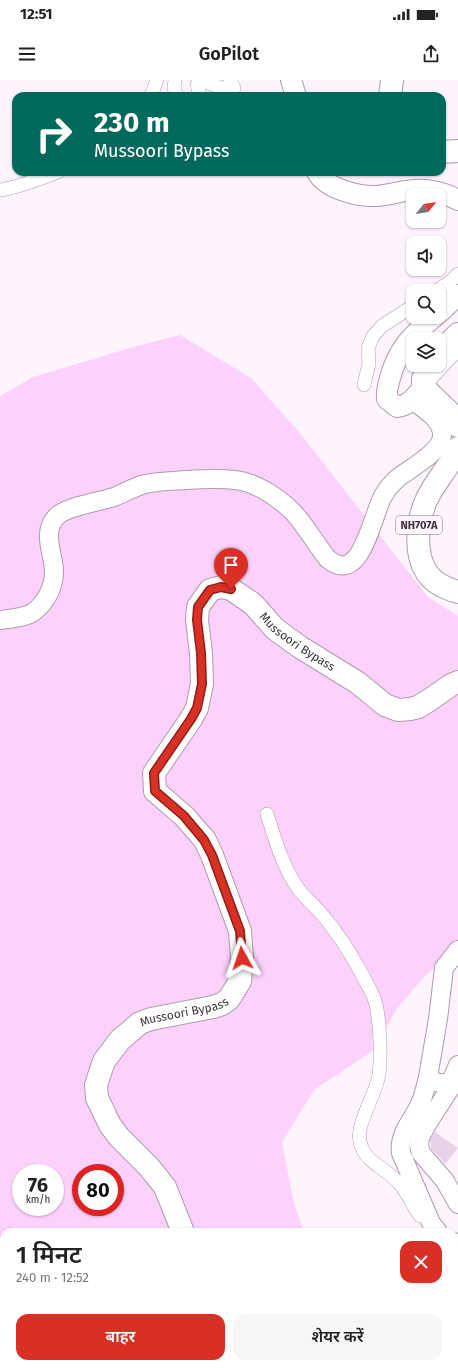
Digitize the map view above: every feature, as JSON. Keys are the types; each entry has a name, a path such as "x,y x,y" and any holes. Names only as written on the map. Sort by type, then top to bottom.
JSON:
{"highway":[{"path":"390,92 392,80"},
{"path":"446,152 458,151"},
{"path":"446,346 458,334"},
{"path":"426,372 422,379 418,394 449,412 458,426"},
{"name":"NH707A","path":"458,448 456,454 426,500 418,526 418,544 422,561 427,572 436,581 449,589 458,592"},
{"name":"Mussoori Bypass","path":"181,1228 166,1187 149,1167 119,1137 110,1125 96,1098 96,1085 104,1061 120,1040 140,1023 151,1019 222,1004 229,999 240,981 242,958 240,931 212,855 204,840 184,816 155,791 154,773 197,708 202,684 201,653 197,620 198,607 210,590 221,587 231,589 253,604 275,629 358,683 385,705 398,710 418,707 458,682"}],"main road":[{"path":"291,80 295,92"},
{"path":"320,176 327,184 355,193 375,196 414,190 433,191 449,195 458,200"},
{"path":"446,306 458,295"},
{"path":"418,394 401,407 397,407 388,399 386,394 397,358 405,344 426,324"}],"street":[{"path":"152,92 157,80"},
{"path":"175,80 174,88 176,92"},
{"path":"199,92 197,86 199,82 203,81 232,92 234,88 230,80"},
{"path":"0,190 13,188 47,176"},
{"path":"446,285 458,274"},
{"path":"364,385 369,363 368,348 373,336 382,326 406,311"},
{"path":"0,620 29,614 39,607 46,599 51,588 54,574 48,537 51,525 57,516 66,511 115,496 145,484 199,480 236,480 255,486 276,498 293,512 332,563 338,566 351,564 357,558 364,545 379,504 388,488 398,478 422,461 439,446 441,441 441,429 429,413 418,394 458,351"},
{"path":"267,814 280,854 290,877 345,944 372,992 375,1002 378,1013 380,1060 378,1079 359,1131 361,1148 369,1159 392,1175 407,1192 422,1218 433,1228"},
{"path":"434,1228 401,1152 400,1146 404,1134 424,1095 444,968 458,950"},
{"path":"428,1077 440,1084 449,1083 458,1065"},
{"path":"458,1073 453,1084 429,1121 420,1138 419,1145 420,1153 445,1181 458,1204"}],"shaded area":[{"path":"180,335 251,378 299,432 428,597 458,616 458,948 424,977 398,1007 374,1050 314,1090 282,1142 294,1203 303,1228 0,1228 0,396 33,377 133,347"}],"building":[{"path":"435,1132 458,1148 445,1164 431,1148 430,1140"}],"route":[{"path":"231,589 221,587 210,590 198,607 197,620 201,653 202,684 197,708 154,773 155,791 184,816 204,840 212,855 240,931 242,958"}]}
